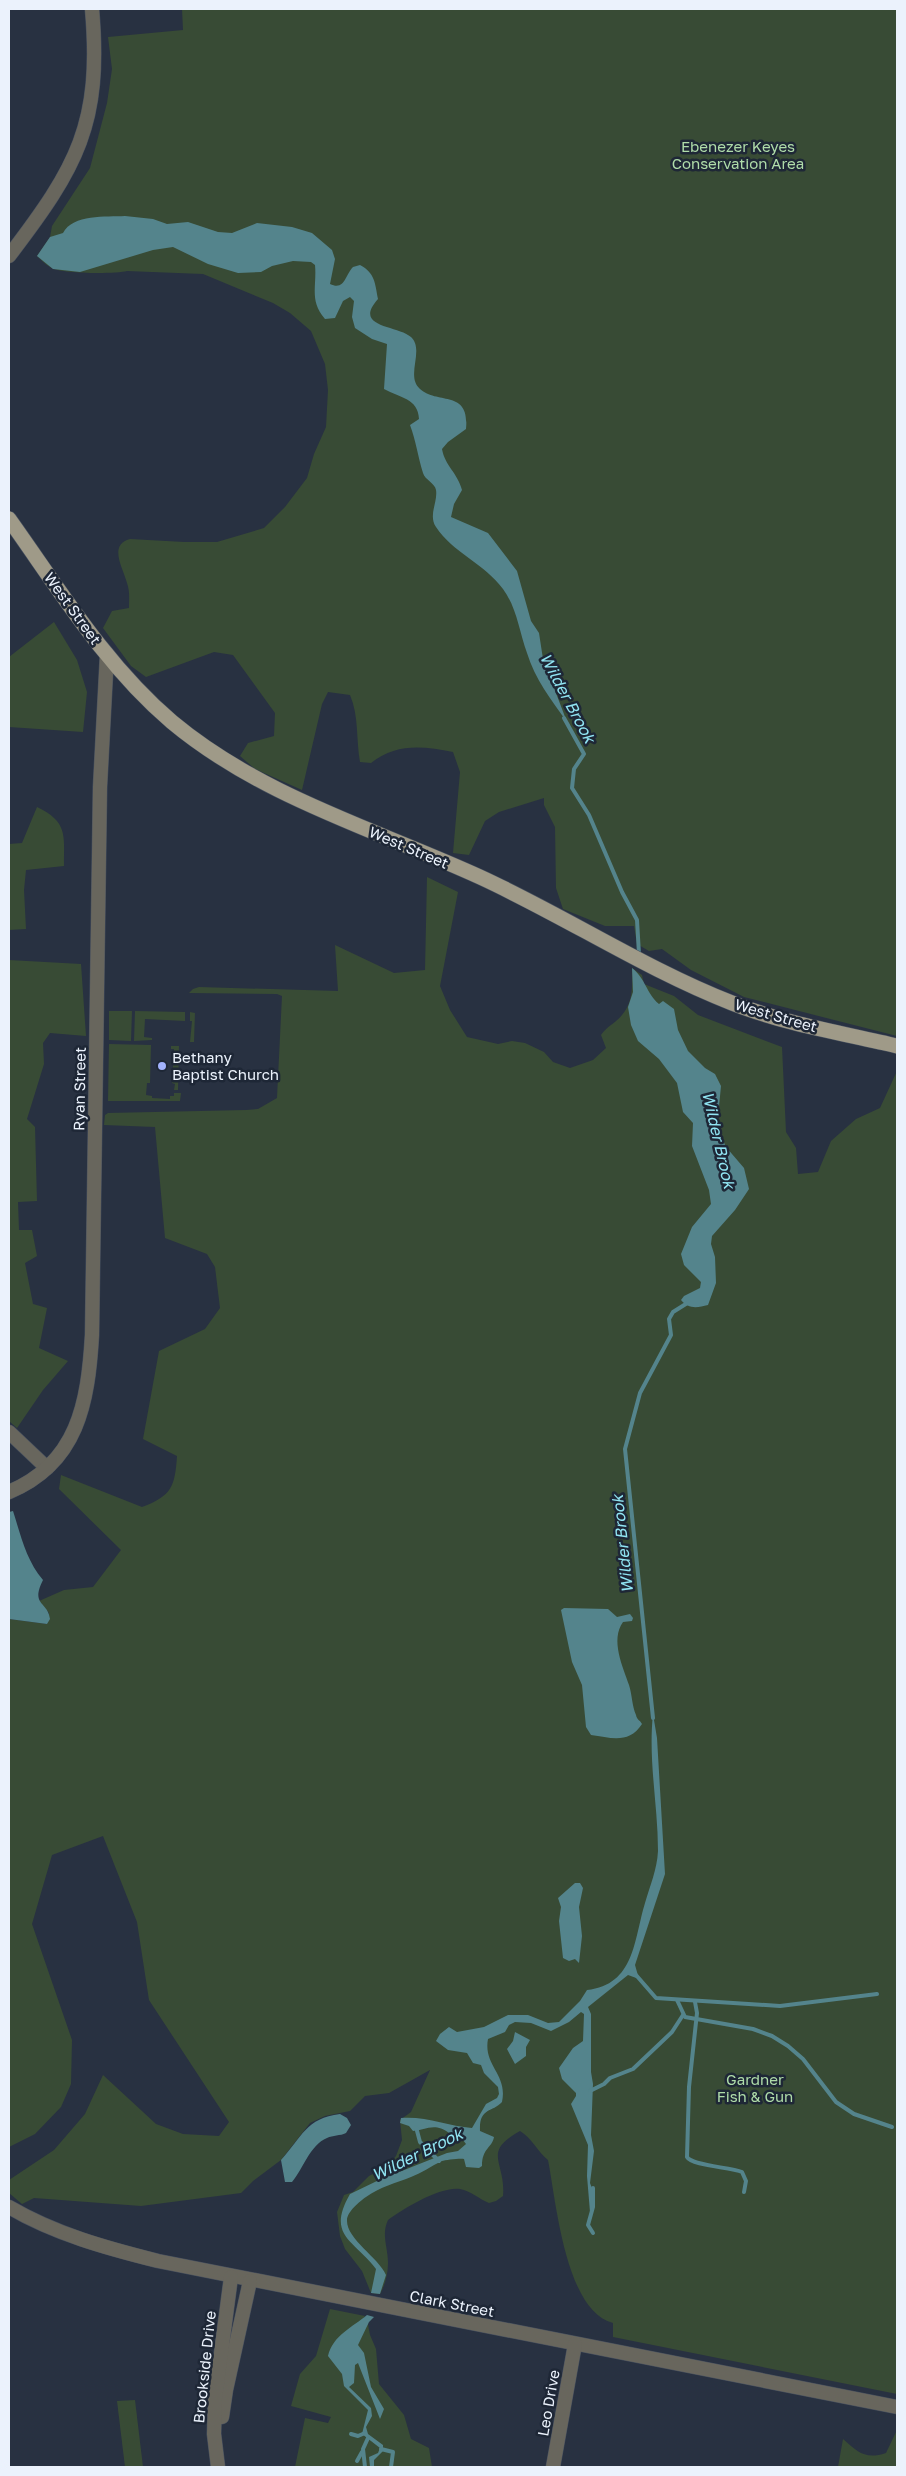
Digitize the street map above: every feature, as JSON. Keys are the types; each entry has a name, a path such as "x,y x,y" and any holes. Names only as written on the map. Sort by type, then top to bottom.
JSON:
{"main road":[{"name":"West Street","path":"9,519 75,614 132,684 171,721 206,748 253,778 317,808 482,878 691,985 748,1009 897,1046"}],"street":[{"path":"9,256 63,181 84,133 95,74 92,9"},
{"name":"Ryan Street","path":"9,1492 32,1480 47,1468 65,1448 77,1426 85,1401 91,1360 100,796 107,654"},
{"path":"9,1432 47,1468"},
{"name":"Clark Street","path":"9,2207 46,2226 82,2240 158,2261 250,2281 897,2407"},
{"name":"Brookside Drive","path":"217,2464 214,2425 215,2399 230,2276"},
{"name":"Brookside Drive","path":"217,2464 226,2390 250,2281"},
{"name":"Leo Drive","path":"554,2467 574,2344"}],"green space":[{"name":"Ebenezer Keyes Conservation Area","path":"182,9 897,9 897,1036 744,997 691,970 662,949 649,951 637,944 634,926 605,926 563,909 556,888 555,827 544,805 544,798 499,812 485,821 469,855 453,853 460,772 453,752 431,748 400,749 390,752 371,763 360,762 356,719 350,695 328,692 322,704 302,790 255,769 240,756 248,743 274,736 275,713 233,655 214,652 146,677 131,666 103,628 112,611 129,608 128,586 118,552 123,542 130,539 217,542 264,528 285,507 307,478 314,454 326,427 328,390 325,364 311,331 290,313 273,303 203,274 66,271 50,267 37,256 50,237 52,226 90,168 107,103 112,69 108,37 183,30"},
{"path":"54,622 77,660 87,692 83,732 9,727 9,657"},
{"path":"37,807 54,818 62,830 64,838 64,866 26,870 24,890 26,929 9,930 9,844 22,843"},
{"name":"Gardner Fish & Gun","path":"427,877 458,892 440,986 450,1010 467,1037 498,1044 512,1041 525,1043 544,1052 553,1062 570,1068 593,1060 606,1048 601,1035 620,1018 629,1004 632,993 632,968 642,975 644,984 674,996 698,1015 782,1047 786,1132 796,1148 798,1174 818,1172 831,1141 856,1119 880,1108 897,1071 897,2394 613,2337 613,2323 597,2314 584,2298 573,2277 559,2226 548,2160 528,2137 520,2131 508,2139 498,2152 503,2196 496,2201 489,2203 464,2190 452,2189 433,2194 388,2220 385,2231 388,2257 386,2279 380,2294 371,2293 362,2271 345,2249 340,2236 337,2212 344,2195 353,2192 369,2176 385,2168 396,2156 402,2140 400,2120 411,2112 430,2070 389,2093 365,2096 350,2111 325,2116 310,2123 281,2160 253,2181 241,2193 141,2206 34,2198 22,2204 9,2193 9,2180 54,2150 85,2114 103,2075 156,2124 183,2134 219,2136 229,2122 149,2000 137,1922 103,1836 52,1855 32,1924 72,2040 71,2084 61,2107 35,2134 9,2147 9,1619 47,1624 49,1613 39,1601 64,1590 93,1587 121,1550 59,1489 61,1475 142,1507 160,1499 170,1489 175,1475 177,1456 143,1439 159,1351 205,1329 220,1308 215,1267 207,1254 165,1238 155,1127 104,1125 105,1115 108,1113 258,1109 277,1098 282,996 277,994 189,993 199,987 338,991 335,945 394,973 425,970"},
{"path":"9,960 81,964 86,1036 50,1033 43,1043 44,1064 27,1119 35,1127 37,1201 18,1202 19,1230 32,1230 37,1256 25,1263 33,1304 47,1308 39,1348 68,1361 43,1390 17,1428 9,1421"},
{"path":"109,1011 132,1011 131,1041 109,1040"},
{"path":"135,1011 185,1012 185,1021 145,1019 144,1037 152,1038 152,1040 134,1041"},
{"path":"190,1012 195,1013 194,1042 190,1042 192,1021 190,1021"},
{"path":"109,1044 151,1045 150,1083 147,1083 146,1095 152,1096 152,1098 170,1099 170,1096 174,1096 174,1093 181,1093 180,1101 108,1101"},
{"path":"171,1046 179,1046 178,1090 174,1090 175,1084 172,1083 174,1049 171,1049"},
{"path":"330,2309 365,2316 363,2319 367,2319 370,2335 376,2349 379,2384 404,2415 411,2439 429,2448 432,2467 295,2467 305,2418 328,2423 331,2417 291,2406 300,2374 316,2356"},
{"path":"135,2400 143,2467 125,2467 117,2401"},
{"path":"897,2430 897,2467 838,2467 843,2439 862,2454 879,2455 886,2453"}],"water":[{"path":"125,216 153,219 167,224 188,222 218,232 232,233 257,223 292,227 312,233 332,250 335,259 330,284 335,286 342,284 353,267 360,265 369,271 374,279 378,299 371,308 370,315 374,321 405,333 415,342 414,377 416,384 427,394 451,400 463,408 466,416 466,429 448,442 442,449 462,490 454,504 451,517 488,533 517,571 531,621 539,633 543,659 567,722 534,672 508,596 496,580 451,544 436,527 433,513 436,490 423,473 410,425 419,419 418,412 407,399 384,389 387,344 372,339 355,328 352,317 354,301 350,297 343,301 335,318 325,319 315,300 315,265 311,262 293,261 272,266 261,272 238,273 208,264 173,247 153,250 80,272 53,269 37,256 50,237 63,233 74,222 91,218"},
{"path":"632,968 637,972 659,1004 663,1001 674,1009 678,1030 688,1051 705,1068 715,1074 721,1086 717,1127 726,1147 744,1168 749,1189 735,1210 712,1236 711,1244 715,1257 716,1283 708,1305 704,1306 690,1306 681,1300 684,1296 700,1288 701,1282 684,1265 681,1254 692,1227 711,1204 709,1190 692,1146 693,1123 683,1112 677,1083 659,1059 638,1041 631,1025 628,1007 633,992"},
{"path":"13,1511 28,1556 43,1580 38,1595 49,1613 50,1619 47,1624 9,1619 9,1512"},
{"path":"564,1608 608,1609 617,1617 630,1614 633,1618 632,1621 623,1622 619,1629 618,1637 621,1662 637,1718 642,1724 632,1735 620,1738 591,1735 586,1727 582,1685 572,1662 561,1610"},
{"path":"653,1714 657,1738 665,1874 635,1965 639,1979 628,1975 588,2007 591,2014 591,2072 593,2084 591,2135 594,2151 590,2183 593,2191 592,2210 590,2212 587,2176 588,2145 571,2104 576,2093 562,2079 559,2068 573,2048 583,2041 584,2014 581,2012 569,2022 551,2031 531,2023 515,2022 509,2025 505,2032 488,2039 487,2048 489,2056 502,2084 503,2092 502,2102 484,2114 480,2123 480,2131 494,2137 485,2152 482,2166 479,2168 466,2167 464,2159 442,2161 415,2175 382,2188 363,2199 351,2210 347,2220 348,2227 357,2241 386,2275 380,2294 371,2293 376,2269 352,2244 342,2229 343,2208 350,2194 379,2180 447,2153 458,2151 466,2144 463,2140 450,2141 449,2133 435,2127 413,2131 409,2126 400,2123 401,2118 419,2118 472,2128 486,2104 497,2098 499,2094 498,2087 484,2073 481,2065 473,2063 467,2053 448,2050 436,2041 440,2034 449,2027 457,2032 484,2027 508,2015 528,2015 548,2023 559,2022 580,2001 587,1990 603,1986 615,1979 624,1970 630,1958 655,1871 658,1851 652,1766"},
{"path":"575,1883 580,1883 583,1888 579,1907 582,1936 579,1963 575,1959 569,1961 563,1958 559,1921 561,1907 558,1898"},
{"path":"515,2032 530,2040 526,2047 526,2056 515,2064 507,2049 513,2041"},
{"path":"340,2114 347,2118 351,2125 346,2133 321,2141 311,2152 292,2182 285,2182 281,2160 300,2136 319,2120"},
{"path":"367,2315 374,2317 369,2322 358,2345 364,2353 371,2387 384,2409 380,2419 358,2363 355,2365 354,2383 349,2387 371,2408 372,2416 366,2427 368,2434 383,2445 383,2451 374,2460 374,2467 370,2467 369,2457 378,2453 380,2448 362,2434 368,2410 344,2386 342,2374 328,2356 334,2342"}],"waterway":[{"name":"Wilder Brook","path":"564,718 584,754 574,769 572,788 589,815 622,892 637,920 639,954"},
{"name":"Wilder Brook","path":"653,1718 625,1449 640,1393 671,1335 669,1319 673,1312 689,1302"},
{"path":"636,1975 656,1998 780,2006 877,1994"},
{"path":"677,2000 685,2017 753,2029 772,2036 788,2046 803,2059 836,2102 854,2114 892,2127"},
{"path":"695,2002 697,2013 689,2087 687,2157 690,2160 703,2164 742,2172 746,2181 744,2192"},
{"path":"590,2091 604,2084 610,2078 633,2069 672,2032 683,2015"},
{"path":"416,2127 420,2142 439,2161"},
{"path":"593,2188 593,2207 588,2225 593,2233"},
{"path":"351,2434 358,2436 365,2433"},
{"path":"365,2467 363,2449 368,2438"},
{"path":"381,2449 393,2452 391,2467"},
{"path":"357,2461 362,2452"}],"place":[{"name":"Bethany Baptist Church","path":"162,1066"}]}
